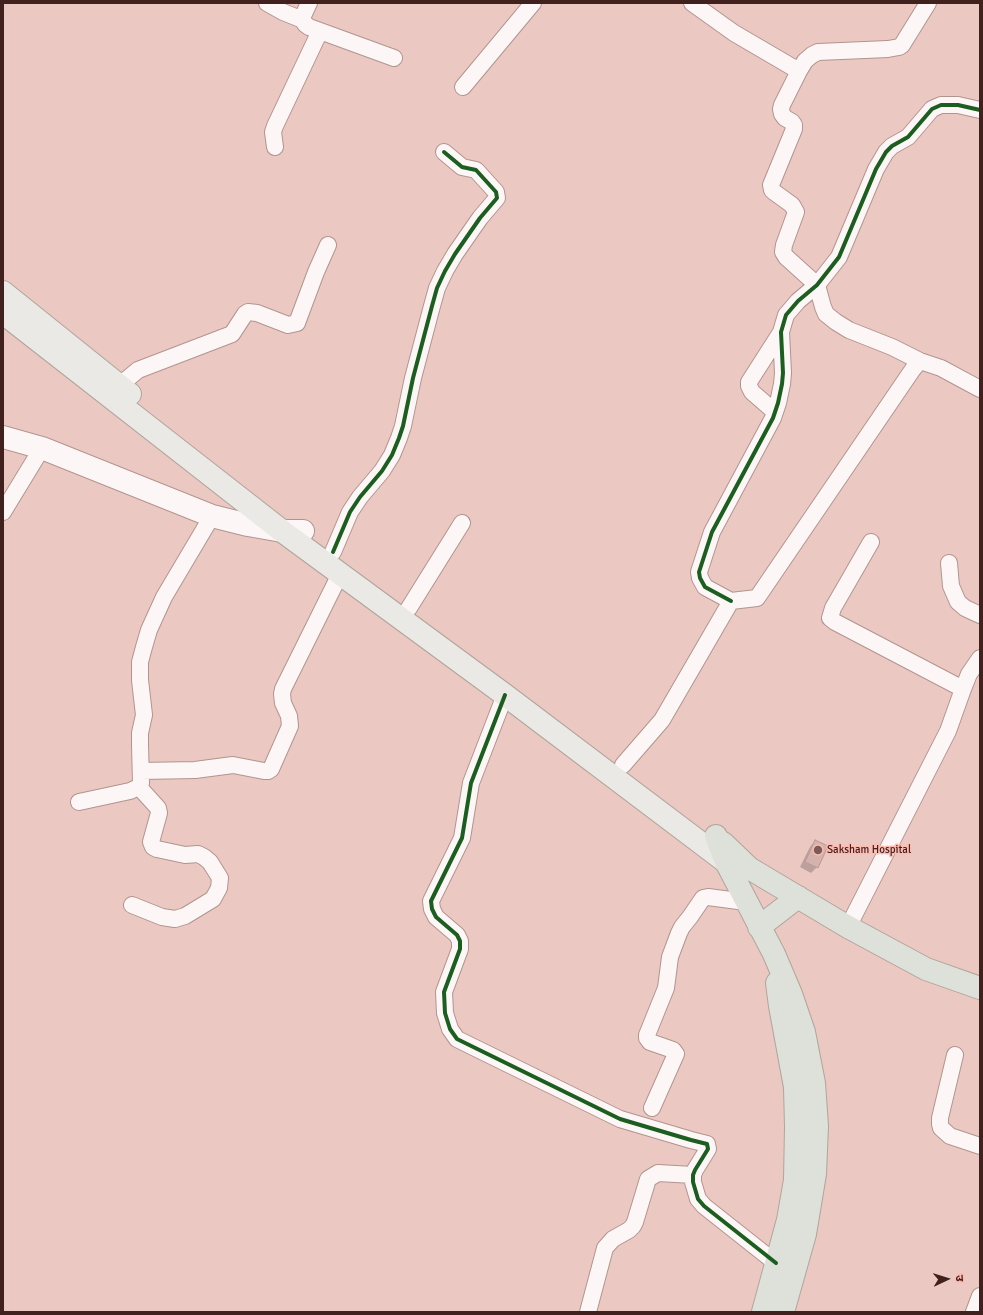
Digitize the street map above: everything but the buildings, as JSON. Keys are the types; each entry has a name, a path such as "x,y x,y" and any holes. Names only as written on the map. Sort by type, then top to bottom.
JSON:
{"highway":[{"path":"716,836 749,868 848,927 926,968 960,982 980,988"},
{"path":"716,836 726,862 774,954 791,994 804,1032 814,1083 817,1126 815,1174 805,1234 783,1312"},
{"path":"759,927 798,897"},
{"path":"763,1312 788,1220 795,1180 795,1087 780,1006 774,954"}],"main road":[{"path":"3,292 115,392"},
{"path":"3,313 115,392 292,531 340,574 505,695 726,862 749,868"},
{"path":"3,437 42,448 212,516 248,525 292,531 333,552 623,765 716,836"}],"street":[{"path":"267,3 303,20 305,24 320,31 394,58"},
{"path":"303,20 304,12 310,3"},
{"path":"463,87 533,3"},
{"path":"692,3 734,33 799,70"},
{"path":"928,3 899,47 888,49 818,52 805,61 799,70 781,109 785,118 794,125 794,129 771,185 772,190 792,205 796,212 784,245 783,252 786,257 817,285 826,314 849,330 892,347 920,361 942,368 980,389"},
{"path":"275,147 273,132 275,126 320,31"},
{"path":"920,361 913,369 757,598 731,601 706,587 700,578 701,567 712,532 773,418 781,393 783,373 781,332 784,319 798,300 817,285 839,257 876,169 886,152 892,146 908,137 932,109 941,105 958,105 980,110"},
{"path":"333,552 350,512 360,497 382,471 392,455 399,438 437,288 455,254 480,218 497,198 496,192 476,170 462,167 444,152"},
{"path":"115,392 138,370 232,334 245,314 248,312 257,313 288,325 297,323 328,245"},
{"path":"775,412 752,392 749,382 781,332"},
{"path":"3,512 42,448"},
{"path":"79,802 130,791 139,787 141,783 140,733 144,715 140,680 140,662 144,646 149,630 164,597 212,516"},
{"path":"409,608 462,523"},
{"path":"871,542 833,608 830,618 963,689"},
{"path":"950,563 952,586 958,602 965,608 980,615"},
{"path":"141,771 195,770 233,765 264,771 271,769 290,726 289,716 283,703 283,689 340,574"},
{"path":"623,765 662,720 731,601"},
{"path":"848,927 948,731 969,674 980,658"},
{"path":"505,695 471,783 462,838 431,901 432,909 436,917 456,935 460,941 460,949 444,992 445,1013 450,1029 457,1039 620,1119 707,1144 708,1149 693,1175 695,1192 698,1199 704,1206 776,1264"},
{"path":"132,905 162,917 175,919 185,916 213,899 219,888 220,878 210,862 198,854 185,855 153,847 152,842 159,813 158,808 139,787"},
{"path":"652,1108 676,1054 673,1050 650,1042 647,1035 666,988 670,957 679,933 703,898 708,897 746,902"},
{"path":"955,1055 940,1118 941,1128 950,1136 980,1146"},
{"path":"588,1312 605,1248 613,1239 633,1226 648,1179 658,1173 693,1175"},
{"path":"974,1312 980,1296"}],"cycle path":[{"path":"731,601 705,587 700,578 699,572 712,532 773,418 782,384 783,373 781,332 786,315 798,301 817,285 839,257 876,169 886,152 892,146 908,137 932,109 941,105 958,105 980,110"},
{"path":"333,552 350,512 360,497 382,471 392,455 399,438 437,288 455,254 480,218 497,198 496,192 476,170 462,167 444,152"},
{"path":"505,695 471,783 462,838 431,901 432,909 436,917 457,935 460,941 460,949 444,992 445,1013 450,1029 457,1039 620,1119 707,1144 708,1149 693,1175 693,1182 698,1199 704,1206 776,1263"}],"place":[{"name":"Saksham Hospital","path":"818,850"}]}
